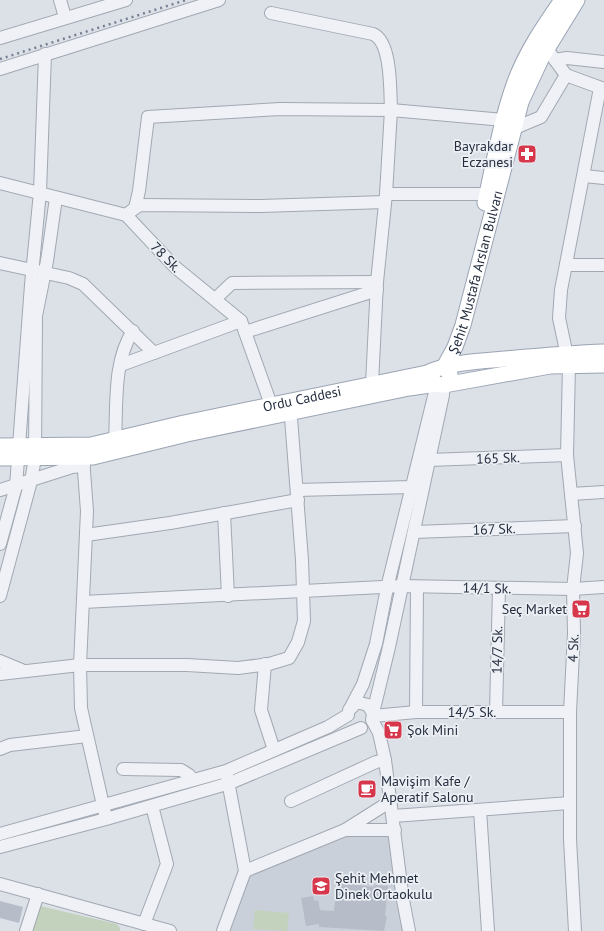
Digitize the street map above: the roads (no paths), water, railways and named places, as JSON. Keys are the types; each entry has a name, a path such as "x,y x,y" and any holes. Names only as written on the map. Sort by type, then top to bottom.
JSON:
{"main road":[{"name":"Şehit Mustafa Arslan Bulvarı","path":"439,375 455,347 463,325 510,124 515,82 530,48 562,0"},
{"name":"Şehit Mustafa Arslan Bulvarı","path":"439,375 444,354 464,297 487,194 510,124 521,102 551,55 577,0"},
{"name":"Ordu Caddesi","path":"290,407 439,375 567,359 604,352"},
{"name":"Ordu Caddesi","path":"567,359 604,365"},
{"name":"Ordu Caddesi","path":"35,452 83,462 93,457 187,434 372,384 427,373 439,375"},
{"name":"Ordu Caddesi","path":"0,446 17,452 35,452 91,445 184,423 274,411"},
{"name":"Ordu Caddesi","path":"0,458 17,452"}],"street":[{"path":"60,0 65,17"},
{"path":"0,38 65,17 126,0"},
{"path":"0,69 218,0"},
{"path":"270,12 373,34 378,37 382,43 388,65 391,110 386,198 377,286 372,384"},
{"path":"0,544 16,486 17,452 40,192 45,54"},
{"path":"551,55 604,62"},
{"path":"551,55 566,76 602,89"},
{"path":"130,211 139,191 148,118 280,109 391,110 510,124 542,117 566,76"},
{"name":"4 Sk.","path":"576,931 570,839 570,712 574,632 573,589 577,552 567,456 567,359 559,318 560,290 602,89"},
{"path":"584,176 604,178"},
{"path":"0,183 40,192 56,198 130,211 140,205 261,206 386,198 487,194"},
{"path":"0,596 31,481 35,452 36,316 45,273 56,198"},
{"name":"78 Sk.","path":"130,211 175,267 214,299 243,327"},
{"path":"0,263 45,273 83,284 154,353"},
{"path":"566,265 604,265"},
{"path":"214,299 232,283 377,286"},
{"path":"121,364 377,286"},
{"path":"243,327 274,411"},
{"path":"114,440 121,364 126,341 133,331"},
{"path":"0,847 106,819 230,783 368,726 373,716 388,655 443,395 439,375"},
{"path":"361,728 353,726 349,712 364,684 374,651 387,588 439,375"},
{"path":"0,674 80,665 187,665 238,668 265,664 289,658 298,642 304,621 297,495 290,407"},
{"name":"165 Sk.","path":"429,460 567,456"},
{"path":"0,490 31,481 83,462 86,535 80,665 81,708 106,819"},
{"path":"86,535 224,513 297,495 412,487"},
{"path":"572,494 604,492"},
{"path":"224,513 228,596"},
{"name":"167 Sk.","path":"414,532 575,526"},
{"name":"14/1 Sk.","path":"83,602 228,596 402,586 573,589 604,587"},
{"path":"416,712 417,587"},
{"name":"14/7 Sk.","path":"496,712 499,588"},
{"path":"0,661 25,671"},
{"path":"265,664 261,710 274,750"},
{"path":"0,834 103,807 226,770 328,727 349,712 356,703 365,703 371,709 379,733 385,760 403,900 409,931"},
{"name":"14/5 Sk.","path":"373,716 416,712 570,712"},
{"path":"0,749 10,746 87,736"},
{"path":"291,801 376,762 385,760"},
{"path":"123,769 181,770 189,774 193,780"},
{"path":"223,931 246,871 230,783 226,770"},
{"path":"246,871 345,830 391,801"},
{"path":"393,816 570,803"},
{"path":"144,924 166,864 152,806"},
{"path":"480,810 488,931"},
{"path":"345,830 395,830"},
{"path":"0,884 38,894 125,925 144,924 170,931"},
{"path":"26,931 38,894"}],"railway":[{"path":"0,59 186,0"}],"place":[{"name":"Bayrakdar Eczanesi","path":"527,154"},
{"name":"Seç Market","path":"581,609"},
{"name":"Şok Mini","path":"393,730"},
{"name":"Mavişim Kafe / Aperatif Salonu","path":"367,789"},
{"name":"Şehit Mehmet Dinek Ortaokulu","path":"321,886"}]}
